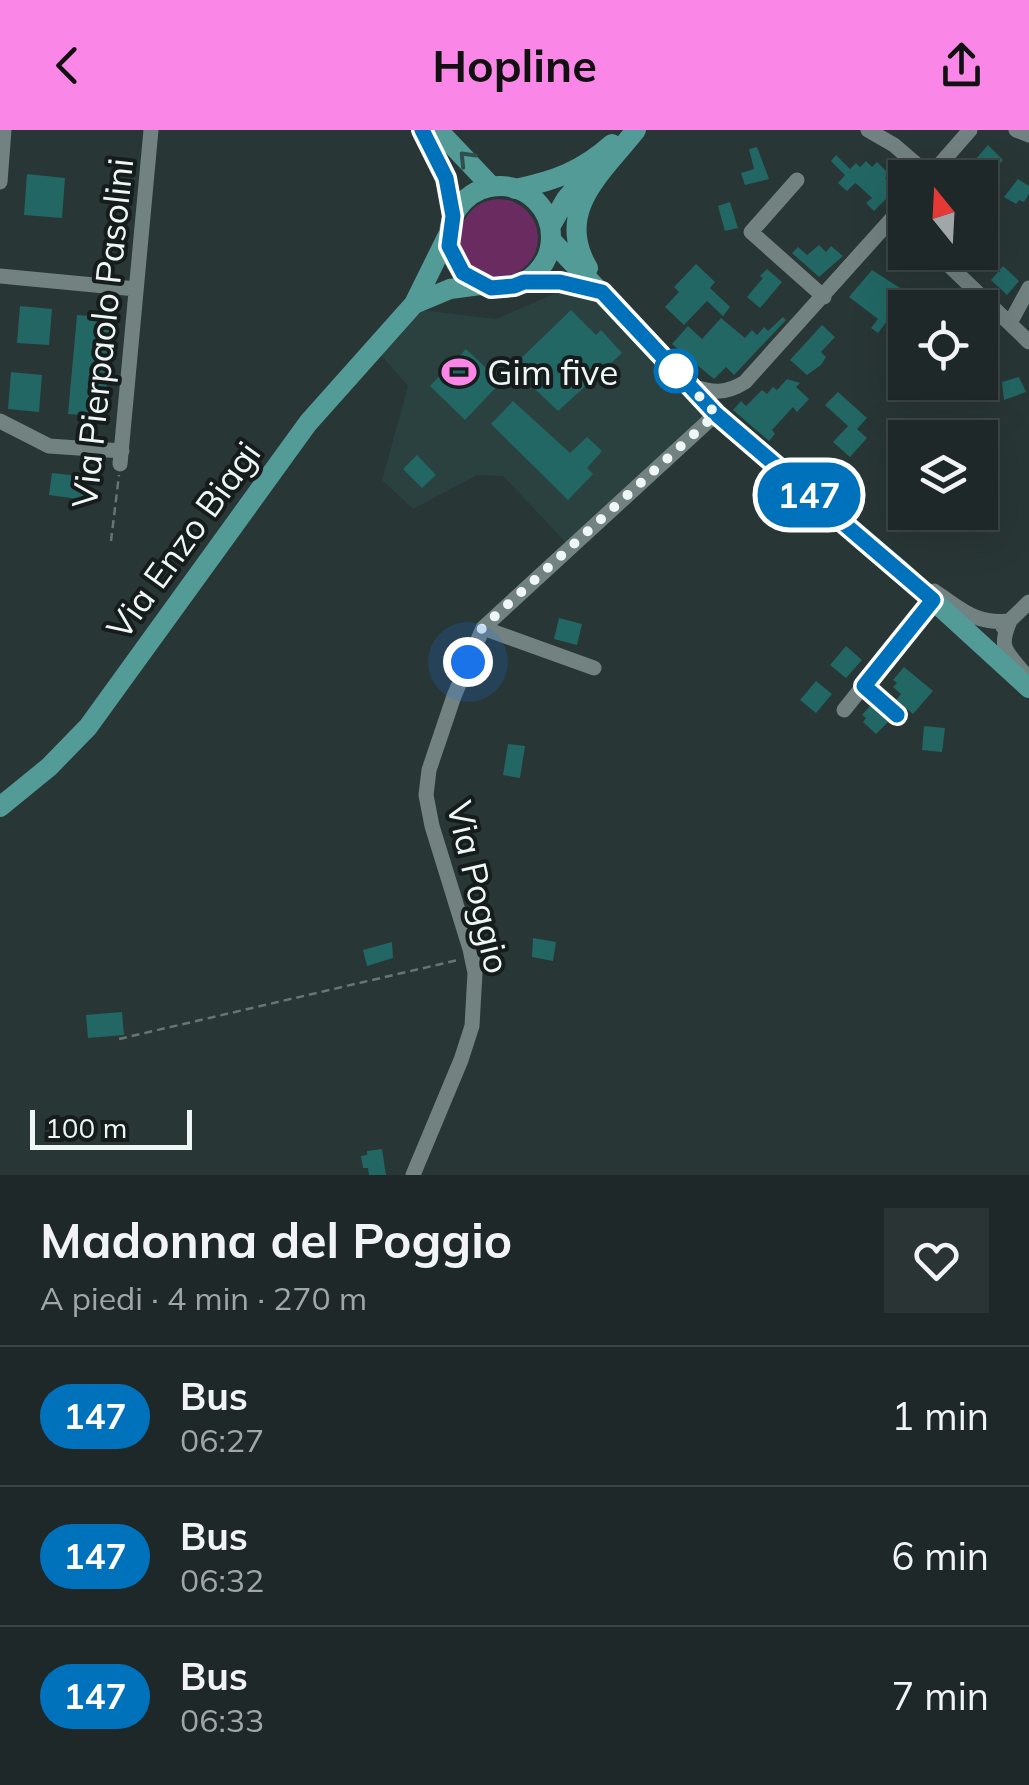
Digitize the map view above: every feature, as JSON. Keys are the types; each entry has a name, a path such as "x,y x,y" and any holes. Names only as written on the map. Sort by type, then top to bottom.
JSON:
{"main road":[{"path":"422,130 446,178 456,265 480,285 502,288 524,282 560,282 602,292"},
{"path":"438,130 492,187"},
{"path":"451,226 463,202 476,192 492,187 515,188 578,171 632,130"},
{"path":"524,282 543,264 550,233 580,181 632,130"},
{"path":"602,292 579,254 576,219 592,184 632,130"},
{"path":"515,188 538,203 550,233 716,414 900,570 1029,688"},
{"name":"Via Enzo Biagi","path":"0,807 50,767 88,728 308,423 414,304 451,226"},
{"name":"Via Enzo Biagi","path":"414,304 450,289 480,285"}],"street":[{"path":"0,182 4,130"},
{"name":"Via Pierpaolo Pasolini","path":"121,457 152,130"},
{"path":"868,130 910,160"},
{"path":"944,160 970,130"},
{"path":"1016,130 1029,135"},
{"path":"797,180 751,232 824,297"},
{"path":"690,386 714,393 730,391 745,382 888,230"},
{"path":"954,270 1029,342"},
{"path":"0,276 136,290"},
{"path":"1010,323 1029,288"},
{"name":"Via Poggio","path":"413,1175 472,1026 472,957 426,795 429,770 454,696 482,628 716,414"},
{"path":"0,421 48,446 121,457"},
{"path":"900,570 976,620 1010,621"},
{"path":"844,710 933,600"},
{"path":"984,645 1029,602"},
{"path":"1010,621 1002,638 1004,649 1029,679"},
{"path":"482,628 594,668"},
{"path":"864,686 897,715"}],"path":[{"name":"Via Pierpaolo Pasolini","path":"111,541 121,457"},
{"path":"119,1039 472,957"}],"shaded area":[{"path":"491,199 507,199 532,216 538,238 532,260 521,271 507,277 491,277 466,260 460,246 460,230 477,205"},
{"path":"598,289 707,402 712,427 572,549 503,476 477,475 413,509 382,480 408,386 378,352 420,310 496,319 556,293"}],"building":[{"path":"988,145 1003,160 998,165 998,160 975,160"},
{"path":"757,147 769,179 745,185 741,173 754,169 749,149"},
{"path":"836,155 850,169 856,163 860,167 866,161 872,167 877,162 888,173 888,197 874,211 866,203 872,198 858,185 855,183 847,191 838,183 845,175 831,161"},
{"path":"27,174 65,178 62,218 24,215"},
{"path":"1018,179 1029,186 1029,194 1024,202 1019,200 1016,204 1004,197"},
{"path":"730,202 738,228 725,231 718,206"},
{"path":"819,245 826,252 831,246 843,256 819,277 792,253 798,247 807,255"},
{"path":"696,264 715,282 710,288 730,307 723,316 707,301 684,325 665,307 679,292 674,287"},
{"path":"1003,266 1019,281 1007,295 991,280"},
{"path":"767,269 782,282 760,308 747,297"},
{"path":"872,270 900,288 888,290 888,320 878,333 871,328 878,319 849,297"},
{"path":"20,306 52,309 49,345 17,343"},
{"path":"571,310 596,335 601,330 622,353 558,411 512,367"},
{"path":"77,315 113,318 104,417 68,414"},
{"path":"783,317 786,320 734,375 726,367 714,379 672,344 688,326 702,339 721,318 745,338 752,330 757,335 764,327 768,331"},
{"path":"822,325 835,337 821,352 826,357 821,365 807,375 790,360"},
{"path":"466,349 501,382 465,420 430,386"},
{"path":"11,372 42,375 39,412 8,409"},
{"path":"1019,377 1026,392 1004,400 1002,382"},
{"path":"787,379 800,383 796,387 809,399 797,412 793,407 772,430 775,434 769,441 733,410 741,401 746,406 762,390 767,394 773,387 777,390"},
{"path":"838,392 867,418 857,429 867,438 850,457 833,442 848,426 825,405"},
{"path":"513,401 570,453 587,437 602,451 587,468 593,474 568,500 491,424"},
{"path":"417,455 436,475 422,488 403,469"},
{"path":"52,473 88,477 85,500 49,495"},
{"path":"559,618 582,624 577,645 554,639"},
{"path":"846,646 862,660 846,678 830,665"},
{"path":"904,667 933,691 913,714 896,700 901,694 893,687 897,683 893,680"},
{"path":"816,681 832,694 816,713 800,700"},
{"path":"870,706 888,722 876,734 863,722 866,718 862,715"},
{"path":"924,726 945,728 942,752 922,750"},
{"path":"508,744 525,746 520,778 503,775"},
{"path":"533,938 556,942 553,961 532,957"},
{"path":"392,942 393,958 367,966 363,950"},
{"path":"122,1012 124,1035 88,1038 86,1015"},
{"path":"382,1149 386,1175 369,1175 361,1156"}],"bus line":[{"name":"147","path":"422,130 446,178 453,216 449,246 463,273 491,288 524,282 560,282 602,292 716,414 933,600 864,686 897,715"}],"place":[{"name":"Gim five","path":"459,372"}],"route":[{"path":"468,662 482,628 716,414 668,363 676,371"}]}
